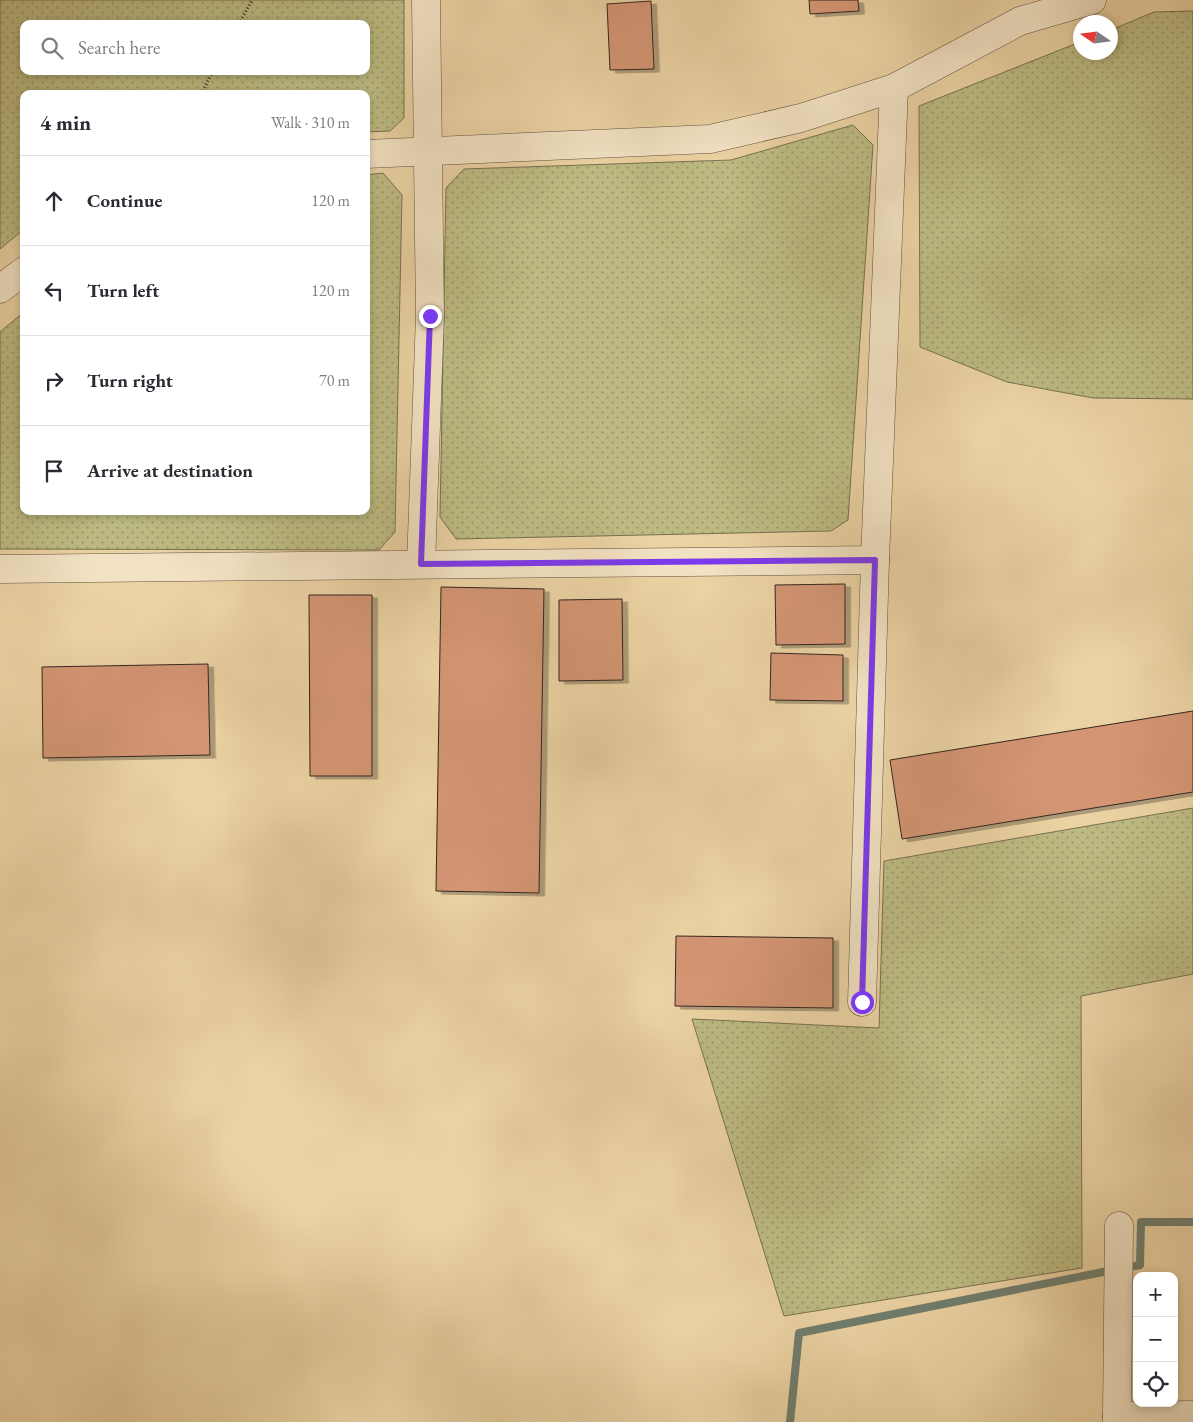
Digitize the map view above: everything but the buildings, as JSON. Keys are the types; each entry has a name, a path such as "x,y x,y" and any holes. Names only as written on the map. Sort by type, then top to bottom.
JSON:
{"street":[{"path":"421,564 430,316 426,0"},
{"path":"370,154 710,139 801,118 894,88 1020,20 1092,0"},
{"path":"862,1002 875,560 894,88"},
{"path":"0,289 20,274"},
{"path":"0,569 875,560"},
{"path":"1119,1226 1117,1419 1193,1415"}],"path":[{"path":"241,20 252,0"},
{"path":"203,90 211,75"}],"shaded area":[{"path":"0,0 404,0 404,118 390,131 370,132 370,90 20,90 20,232 0,249"},
{"path":"1193,11 1193,399 1093,398 1007,382 920,347 919,106 1073,45 1073,60 1118,60 1118,27 1154,12"},
{"path":"853,125 873,145 848,520 831,531 456,539 440,517 446,188 464,169 731,160"},
{"path":"383,173 402,195 395,532 379,550 0,549 0,332 20,315 20,515 370,515 370,175"},
{"path":"1193,808 1193,974 1081,996 1082,1268 784,1316 692,1019 879,1028 884,861"}],"waterway":[{"path":"1124,1268 1140,1265 1141,1222 1193,1222"},
{"path":"790,1422 799,1333 1113,1270"}],"route":[{"path":"430,316 421,564 875,560 862,1002"}]}
